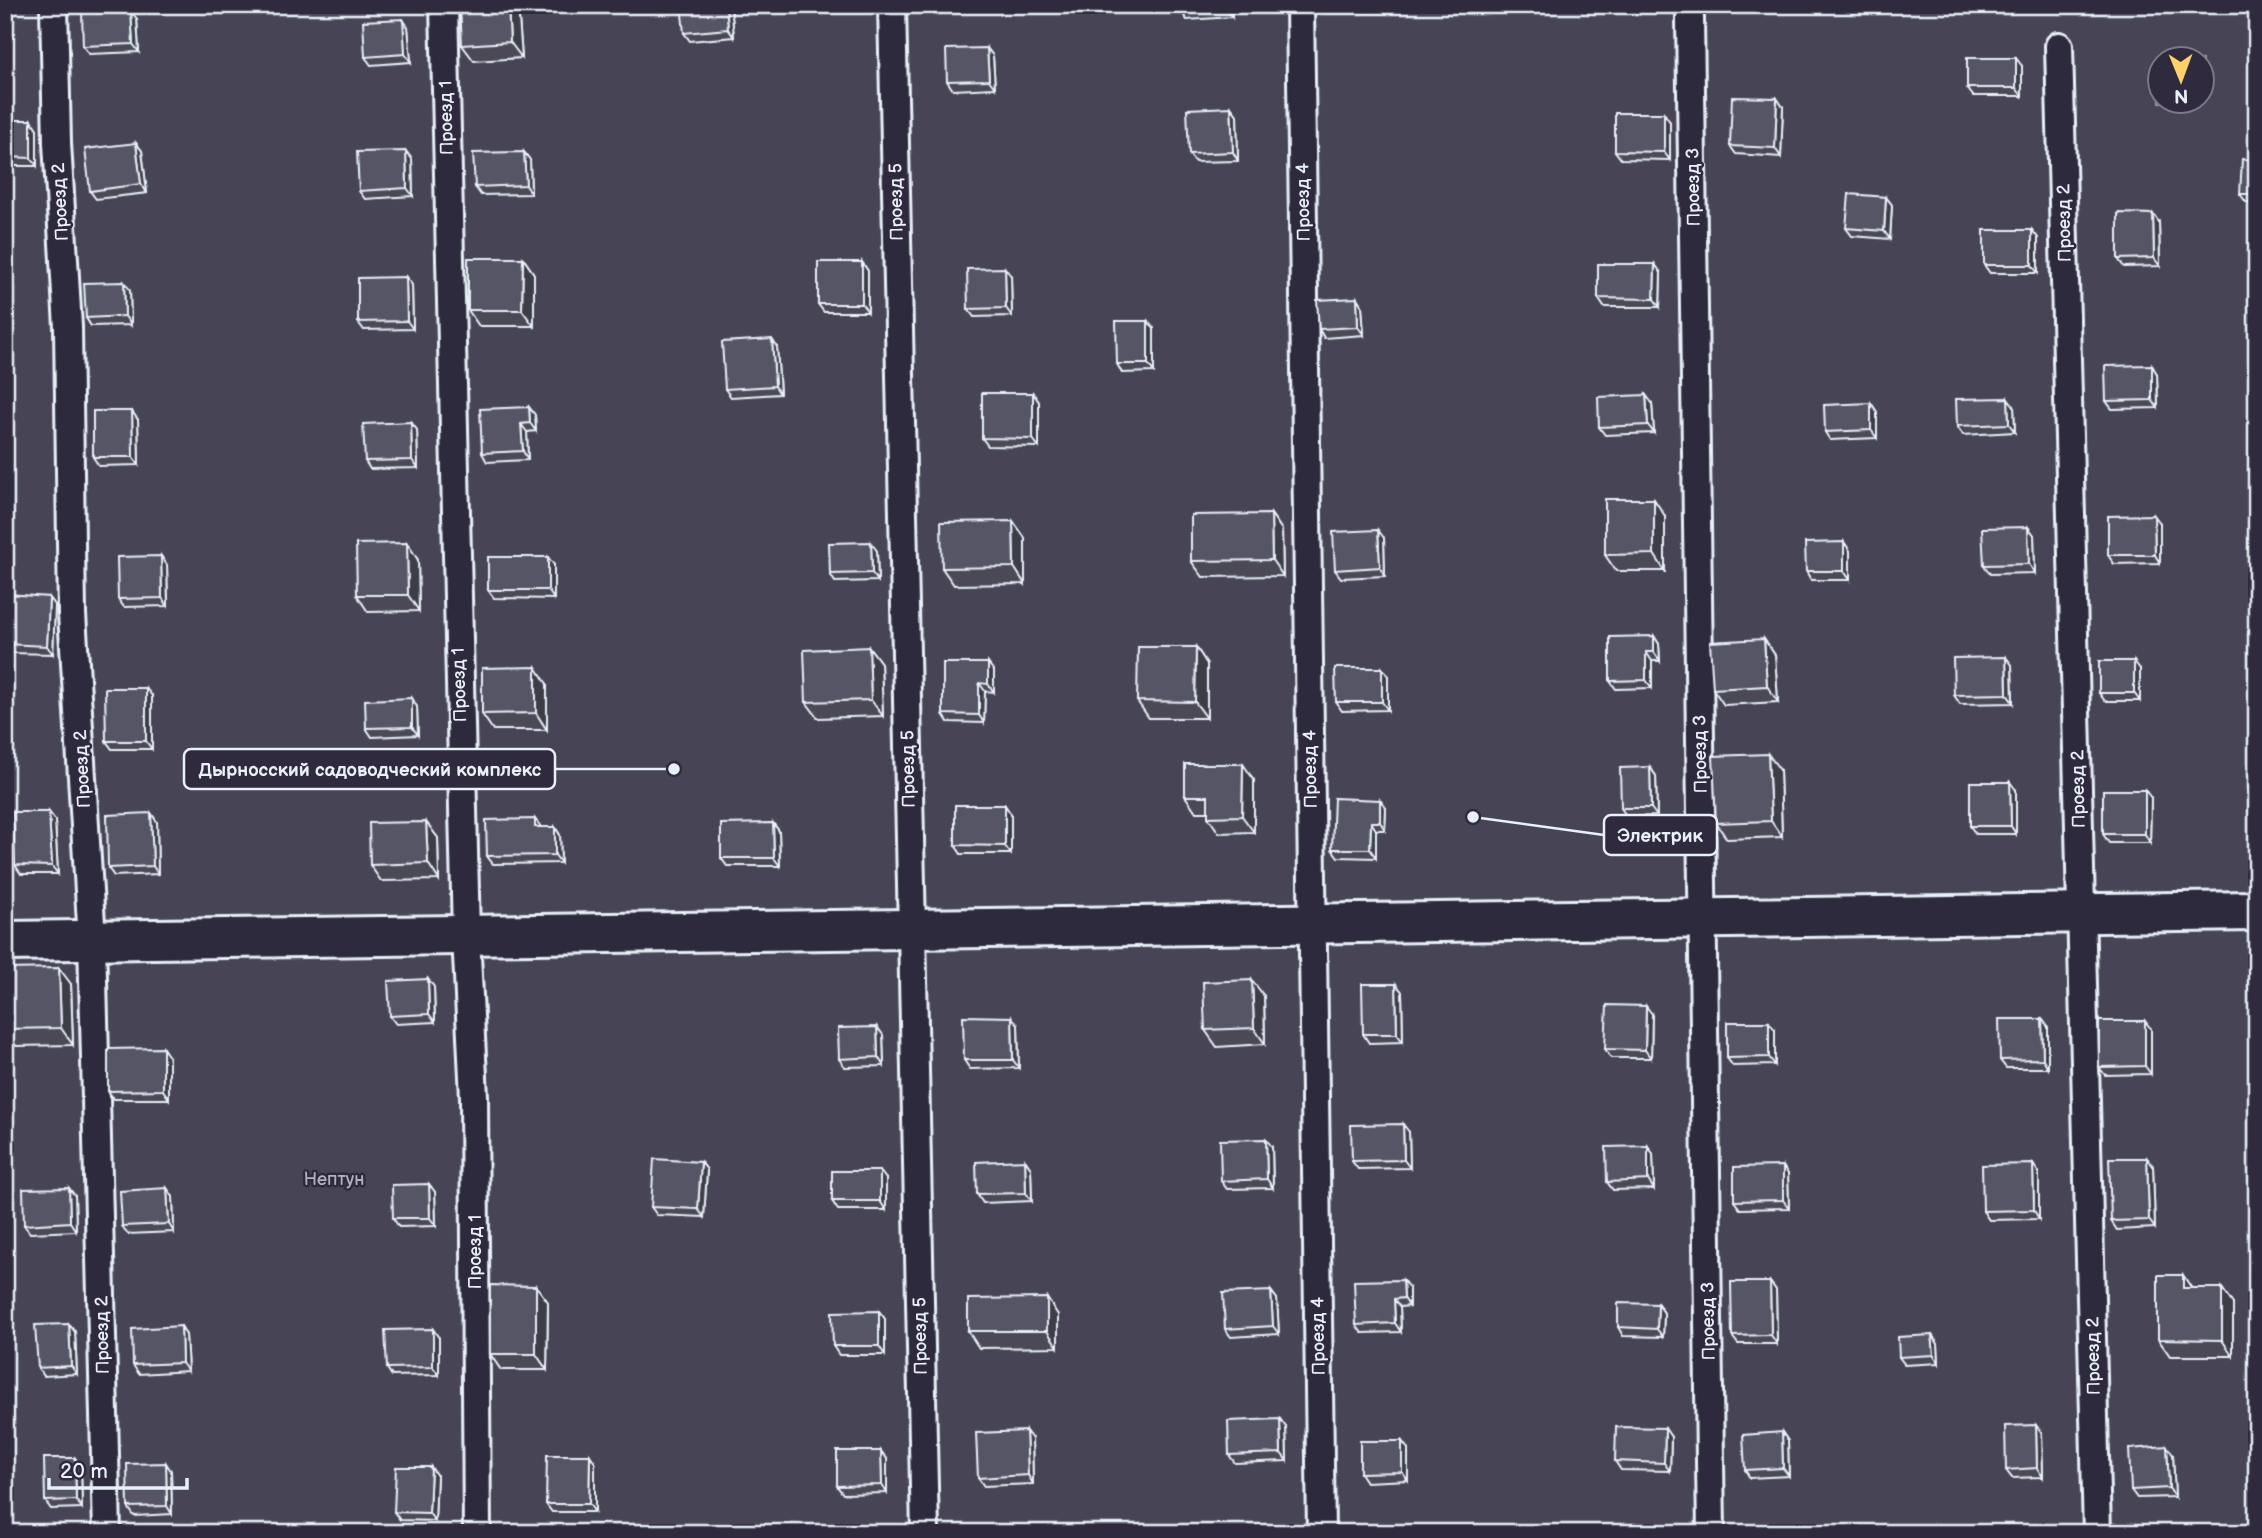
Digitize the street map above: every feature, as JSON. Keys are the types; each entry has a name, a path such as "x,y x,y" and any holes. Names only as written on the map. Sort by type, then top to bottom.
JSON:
{"street":[{"path":"5,941 2257,911"}],"lane":[{"name":"Проезд 2","path":"54,5 57,143 68,327 72,614 92,940 107,1533"},
{"name":"Проезд 1","path":"444,5 466,935 474,1097 477,1533"},
{"name":"Проезд 5","path":"892,5 925,1533"},
{"name":"Проезд 4","path":"1300,5 1321,1533"},
{"name":"Проезд 3","path":"1690,18 1711,1533"},
{"name":"Проезд 2","path":"2059,46 2098,1533"}],"green space":[{"name":"Нептун","path":"5,5 2257,5 2257,1533 5,1533"}],"building":[{"path":"460,5 508,5 510,42 462,45"},
{"path":"681,5 726,5 728,29 684,33"},
{"path":"1181,5 1226,5 1226,9 1181,11"},
{"path":"131,11 133,44 83,46 82,12"},
{"path":"403,19 405,54 365,57 363,21"},
{"path":"987,48 989,80 947,81 946,49"},
{"path":"1967,58 2016,58 2016,88 1967,88"},
{"path":"1732,97 1777,98 1775,148 1730,146"},
{"path":"1231,107 1233,152 1189,154 1187,109"},
{"path":"1615,113 1664,113 1664,152 1615,151"},
{"path":"5,120 31,120 31,158 5,157"},
{"path":"136,143 141,184 90,191 85,149"},
{"path":"406,151 407,188 359,191 357,152"},
{"path":"524,152 526,185 475,187 473,153"},
{"path":"2242,159 2257,160 2257,194 2240,194"},
{"path":"1849,194 1886,197 1884,231 1846,228"},
{"path":"2118,213 2153,214 2154,258 2118,259"},
{"path":"1984,230 2032,230 2032,265 1984,265"},
{"path":"468,258 523,258 522,310 468,310"},
{"path":"818,262 862,262 862,304 818,304"},
{"path":"1598,264 1655,264 1654,299 1598,298"},
{"path":"1005,268 1006,308 968,309 967,269"},
{"path":"406,277 407,321 358,322 358,278"},
{"path":"124,282 125,316 86,318 84,283"},
{"path":"1357,298 1358,327 1319,329 1317,300"},
{"path":"1116,321 1148,321 1148,364 1117,364"},
{"path":"772,339 775,386 725,389 722,342"},
{"path":"2152,365 2152,400 2106,401 2105,366"},
{"path":"982,393 1033,393 1033,439 982,438"},
{"path":"1646,395 1648,425 1599,427 1598,397"},
{"path":"2008,398 2009,424 1957,426 1956,399"},
{"path":"1871,403 1871,430 1825,432 1824,405"},
{"path":"529,407 530,423 521,424 523,451 482,453 480,409"},
{"path":"93,411 132,411 133,457 93,457"},
{"path":"411,422 412,460 365,461 363,424"},
{"path":"1605,499 1654,499 1654,554 1605,555"},
{"path":"1271,514 1272,560 1191,561 1191,515"},
{"path":"2154,515 2155,555 2108,555 2108,516"},
{"path":"1013,521 1014,567 942,568 941,522"},
{"path":"2028,527 2029,564 1984,565 1982,528"},
{"path":"1378,530 1380,567 1335,570 1333,532"},
{"path":"871,542 872,573 830,574 829,543"},
{"path":"1844,542 1844,571 1806,571 1805,543"},
{"path":"407,543 408,595 357,595 356,544"},
{"path":"161,556 162,598 118,599 117,557"},
{"path":"488,557 548,557 548,590 488,590"},
{"path":"7,594 49,597 47,646 5,644"},
{"path":"1654,636 1654,652 1646,652 1646,680 1610,681 1610,637"},
{"path":"1764,639 1767,686 1713,689 1710,642"},
{"path":"869,647 871,700 806,702 804,650"},
{"path":"1138,647 1196,647 1195,702 1137,701"},
{"path":"2006,657 2007,694 1954,695 1953,658"},
{"path":"2099,661 2134,661 2134,693 2099,693"},
{"path":"943,663 988,663 988,684 979,683 979,715 943,714"},
{"path":"536,667 536,713 482,714 482,668"},
{"path":"1335,668 1382,668 1382,702 1336,702"},
{"path":"105,688 146,688 146,741 106,741"},
{"path":"412,698 412,727 366,728 365,700"},
{"path":"1768,754 1771,821 1716,823 1713,756"},
{"path":"1185,764 1243,764 1242,816 1208,817 1208,796 1185,796"},
{"path":"1650,767 1651,808 1621,808 1620,768"},
{"path":"1970,782 2010,782 2011,826 1970,826"},
{"path":"2103,790 2145,790 2145,834 2103,834"},
{"path":"1334,798 1380,800 1380,822 1371,822 1370,849 1332,849"},
{"path":"955,805 1005,805 1005,846 955,845"},
{"path":"13,812 49,812 52,866 15,865"},
{"path":"151,813 153,866 108,868 107,815"},
{"path":"535,819 535,827 555,827 555,855 487,856 486,820"},
{"path":"426,822 428,863 370,865 369,823"},
{"path":"773,823 774,858 721,858 721,824"},
{"path":"59,968 61,1028 5,1029 5,969"},
{"path":"428,979 429,1014 390,1016 388,981"},
{"path":"1252,980 1254,1028 1205,1030 1203,982"},
{"path":"1362,984 1396,984 1397,1034 1363,1034"},
{"path":"1607,1005 1646,1006 1645,1050 1605,1049"},
{"path":"963,1016 1012,1017 1013,1060 964,1060"},
{"path":"1999,1019 2042,1019 2043,1059 2000,1060"},
{"path":"2099,1021 2145,1021 2145,1066 2099,1067"},
{"path":"1727,1022 1769,1022 1769,1057 1727,1058"},
{"path":"877,1027 878,1057 839,1059 838,1028"},
{"path":"163,1048 163,1090 108,1091 108,1049"},
{"path":"1403,1124 1404,1160 1352,1161 1351,1125"},
{"path":"1266,1139 1267,1179 1221,1181 1220,1140"},
{"path":"1648,1146 1648,1180 1607,1182 1606,1147"},
{"path":"2109,1158 2147,1158 2149,1220 2111,1221"},
{"path":"654,1159 701,1162 698,1209 651,1207"},
{"path":"1025,1160 1026,1193 977,1194 976,1162"},
{"path":"2033,1164 2034,1210 1983,1211 1982,1165"},
{"path":"1783,1166 1783,1200 1734,1201 1734,1167"},
{"path":"832,1171 880,1171 880,1201 832,1201"},
{"path":"429,1184 430,1218 393,1218 392,1185"},
{"path":"69,1188 70,1222 24,1225 23,1189"},
{"path":"167,1188 169,1224 122,1226 120,1191"},
{"path":"2158,1275 2183,1275 2183,1288 2222,1288 2222,1340 2158,1339"},
{"path":"1403,1280 1404,1298 1394,1299 1395,1323 1356,1325 1354,1281"},
{"path":"1731,1282 1770,1282 1771,1335 1732,1336"},
{"path":"490,1285 536,1286 536,1354 490,1354"},
{"path":"1271,1291 1273,1326 1225,1329 1223,1293"},
{"path":"1047,1298 1047,1331 968,1331 968,1299"},
{"path":"1618,1303 1658,1304 1657,1329 1618,1327"},
{"path":"879,1311 879,1346 833,1346 832,1312"},
{"path":"69,1324 71,1366 38,1368 35,1325"},
{"path":"181,1326 182,1363 133,1365 132,1329"},
{"path":"433,1329 433,1367 387,1368 385,1330"},
{"path":"1932,1335 1934,1355 1899,1357 1898,1337"},
{"path":"1280,1419 1281,1453 1229,1455 1228,1421"},
{"path":"2036,1425 2037,1468 2006,1470 2005,1426"},
{"path":"1616,1427 1665,1428 1664,1463 1615,1461"},
{"path":"1026,1431 1028,1475 978,1478 976,1433"},
{"path":"1782,1432 1783,1468 1745,1470 1743,1435"},
{"path":"1360,1441 1402,1441 1402,1472 1360,1473"},
{"path":"2167,1446 2169,1488 2131,1490 2129,1449"},
{"path":"837,1451 881,1451 882,1485 837,1486"},
{"path":"547,1455 590,1455 589,1504 546,1504"},
{"path":"44,1458 75,1458 76,1500 45,1501"},
{"path":"166,1463 167,1506 128,1507 127,1464"},
{"path":"396,1467 431,1467 429,1513 394,1512"}],"place":[{"name":"Дырносский садоводческий комплекс","path":"674,769"},
{"name":"Электрик","path":"1473,817"}]}
